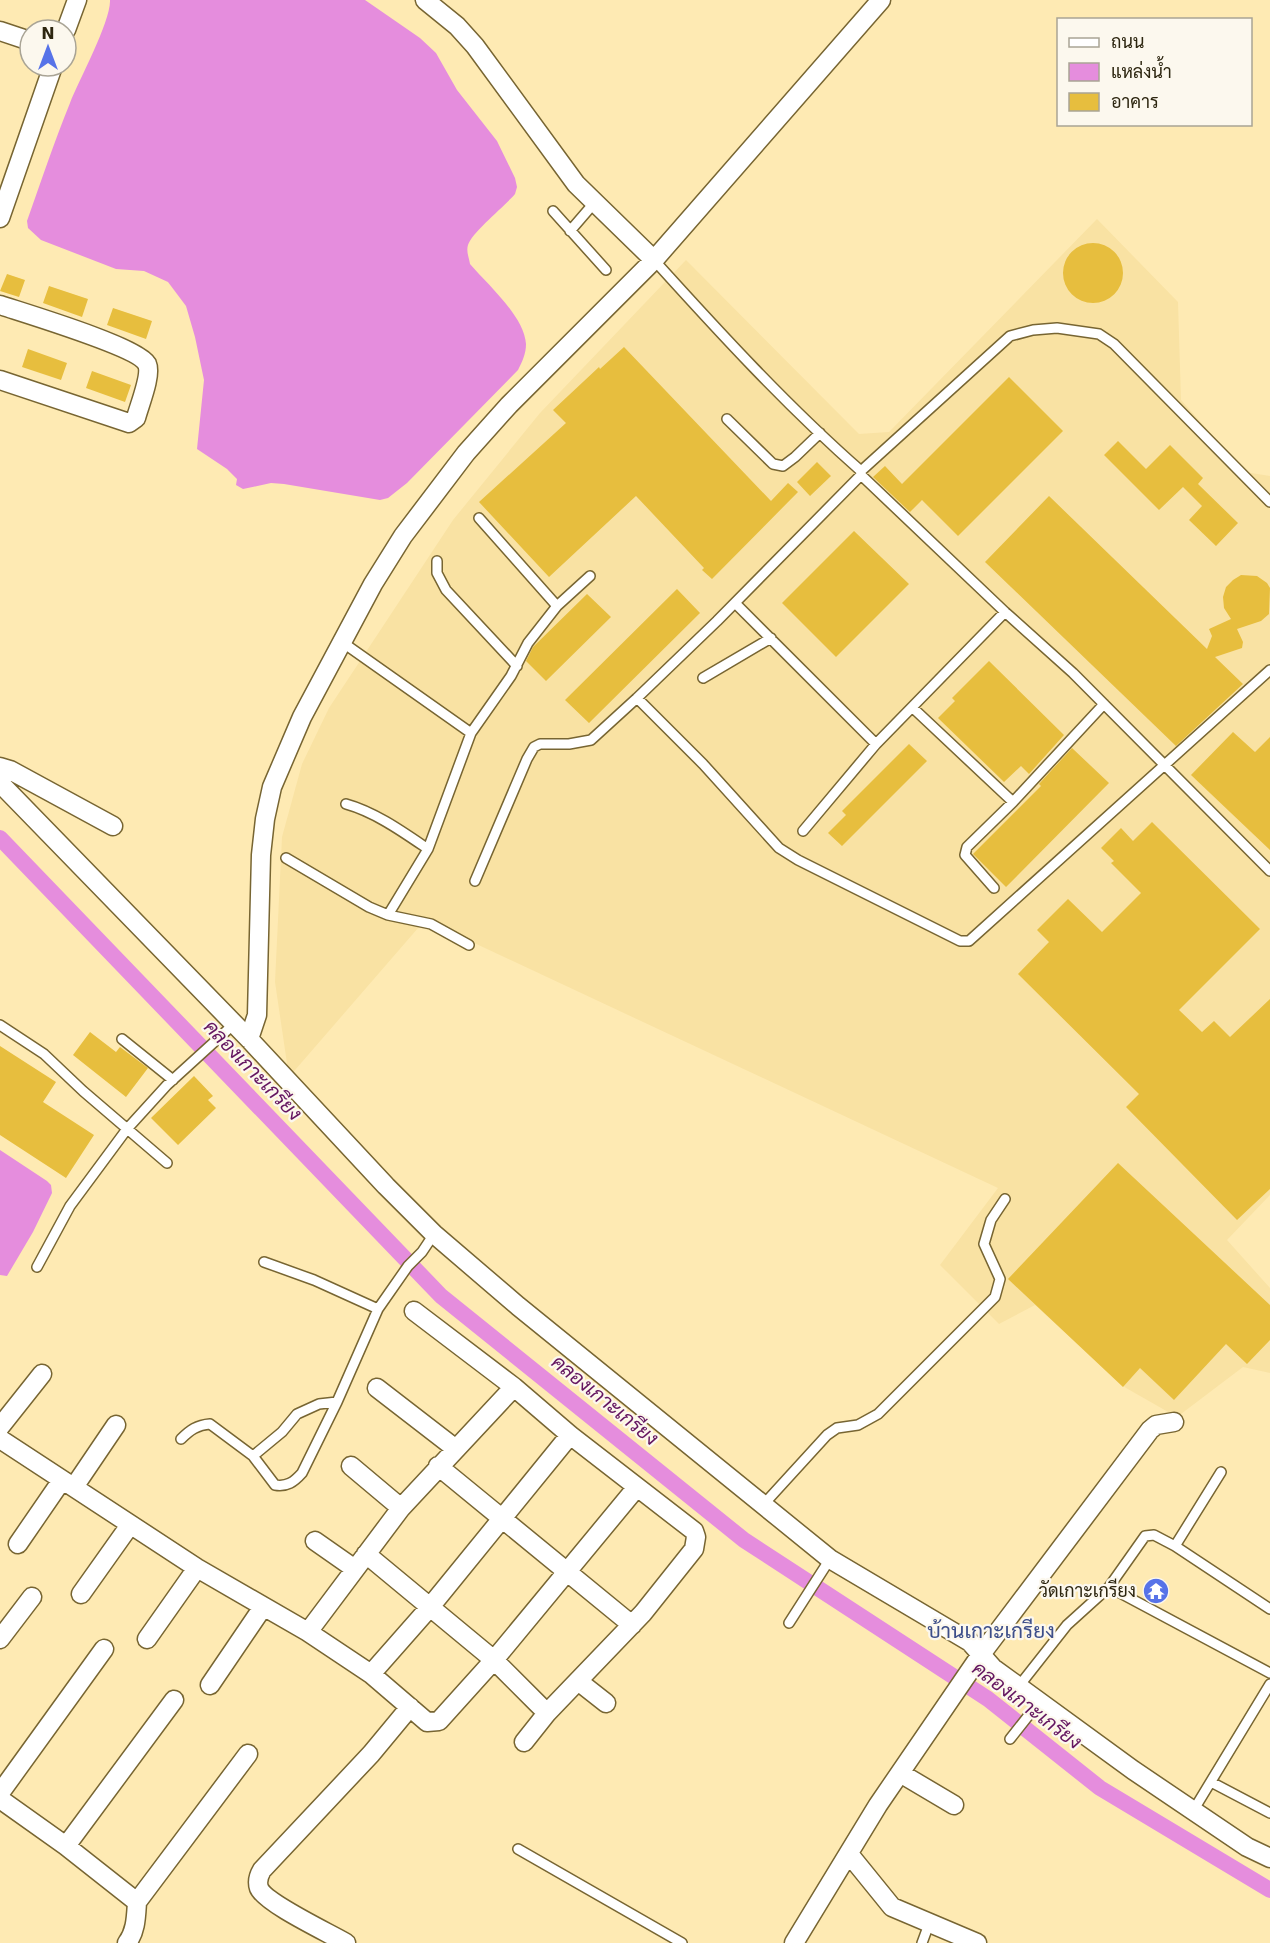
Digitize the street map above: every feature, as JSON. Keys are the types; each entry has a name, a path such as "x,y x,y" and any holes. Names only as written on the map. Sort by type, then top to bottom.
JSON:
{"street":[{"path":"70,18 77,0"},
{"path":"425,0 457,26 495,70 576,184 654,260"},
{"path":"249,1039 257,1015 261,855 265,819 272,787 302,717 373,584 403,536 466,453 509,405 654,260 881,0"},
{"path":"0,31 18,37"},
{"path":"0,218 49,78"},
{"path":"0,305 106,341 139,357 146,363 149,373 136,418 129,423 0,380"},
{"path":"0,767 10,770 112,826"},
{"path":"0,783 229,1029 249,1039 434,1234 533,1318 764,1504 827,1564 970,1642 978,1660 1018,1686 1036,1706 1247,1847 1270,1858"},
{"path":"414,1311 514,1387 570,1435 694,1531 696,1543 694,1549 651,1604 547,1713 524,1742"},
{"path":"0,1427 42,1374"},
{"path":"308,1632 401,1508 514,1387"},
{"path":"377,1388 456,1449"},
{"path":"794,1943 878,1805 978,1660 1150,1430 1156,1425 1174,1422"},
{"path":"18,1544 116,1425"},
{"path":"371,1674 430,1607 570,1435"},
{"path":"0,1439 197,1568 308,1632 371,1674 427,1722 434,1723 439,1721 494,1660 637,1487"},
{"path":"351,1466 401,1508"},
{"path":"438,1466 632,1625"},
{"path":"81,1594 130,1525"},
{"path":"315,1541 355,1569"},
{"path":"366,1554 494,1660 547,1713"},
{"path":"147,1639 197,1568"},
{"path":"0,1639 32,1597"},
{"path":"210,1685 263,1606"},
{"path":"104,1648 2,1803 66,1846 137,1902"},
{"path":"578,1680 606,1703"},
{"path":"66,1846 174,1700"},
{"path":"346,1943 269,1900 260,1888 258,1878 262,1870 371,1754 410,1707"},
{"path":"133,1941 137,1902 248,1754"},
{"path":"900,1773 954,1805"},
{"path":"849,1854 892,1906 977,1943"}],"lane":[{"path":"570,231 595,202"},
{"path":"553,211 606,270"},
{"path":"654,260 728,343 1005,612 1073,672 1270,871"},
{"path":"475,881 534,747 540,744 569,744 591,740 735,603 861,473 1010,336 1033,330 1057,328 1099,334 1114,344 1270,502"},
{"path":"726,418 772,464 783,466 820,433"},
{"path":"479,518 557,606"},
{"path":"436,561 436,573 446,590 517,666"},
{"path":"388,915 428,849 471,733 517,666 528,643 557,606 590,576"},
{"path":"735,603 876,744"},
{"path":"804,831 876,744 1005,612"},
{"path":"703,678 771,638"},
{"path":"342,642 471,733"},
{"path":"637,698 703,764 779,848 798,860 960,941 969,941 1270,670"},
{"path":"994,888 965,855 967,847 1013,802 1104,704"},
{"path":"913,708 1013,802"},
{"path":"346,804 355,806 396,827 428,849"},
{"path":"286,858 369,907 388,915 431,924 469,945"},
{"path":"0,1025 44,1054 83,1091 167,1163"},
{"path":"37,1267 70,1206 127,1129 173,1080 229,1029"},
{"path":"122,1039 173,1080"},
{"path":"764,1504 827,1434 837,1428 858,1425 878,1414 995,1297 1000,1279 984,1244 992,1220 1005,1199"},
{"path":"181,1439 200,1425 210,1424 253,1456 274,1485 284,1486 295,1481 302,1473 337,1402 378,1309 434,1234"},
{"path":"264,1262 314,1280 378,1309"},
{"path":"253,1456 282,1432 297,1414 319,1404 337,1402"},
{"path":"1175,1546 1221,1472"},
{"path":"1018,1686 1067,1625 1108,1587 1145,1536 1154,1535 1175,1546 1270,1609"},
{"path":"789,1623 827,1564"},
{"path":"1108,1587 1270,1673"},
{"path":"1193,1811 1270,1684"},
{"path":"1010,1739 1036,1706"},
{"path":"1211,1782 1270,1813"},
{"path":"519,1849 682,1943"},
{"path":"922,1943 929,1924"}],"shaded area":[{"path":"1097,219 1178,302 1181,400 1245,472 1270,476 1270,1195 1227,1240 1270,1288 1270,1373 1243,1367 1177,1417 1126,1388 1035,1305 999,1324 940,1265 998,1188 425,920 289,1077 275,982 282,837 302,764 329,708 453,520 540,413 686,260 859,434 889,432"}],"water":[{"path":"110,0 365,0 420,38 436,53 457,90 497,141 517,187 515,194 471,240 467,252 470,264 504,301 519,323 524,333 525,355 518,370 407,483 388,498 380,500 284,484 271,483 243,489 236,485 237,479 227,469 197,449 204,380 186,306 168,282 144,271 116,269 41,240 28,228 27,221 53,147 100,36"},
{"path":"0,1150 47,1181 51,1185 52,1193 33,1232 7,1276 0,1275"}],"building":[{"path":"1093,243 1114,252 1123,273 1114,294 1093,303 1072,294 1063,273 1072,252"},
{"path":"7,274 25,280 19,297 0,291"},
{"path":"49,286 88,299 82,317 43,303"},
{"path":"113,308 152,321 146,339 107,325"},
{"path":"624,347 771,501 788,483 798,492 712,579 636,496 549,577 479,502 566,423 553,410"},
{"path":"28,349 67,363 61,380 22,367"},
{"path":"92,371 131,385 125,402 86,388"},
{"path":"1009,377 1063,431 958,536 922,500 910,512 873,477 885,466 902,484"},
{"path":"1118,441 1146,469 1170,445 1203,478 1198,484 1238,523 1216,546 1189,520 1202,506 1183,487 1159,510 1104,455"},
{"path":"817,462 831,476 810,496 797,482"},
{"path":"1049,496 1207,649 1212,636 1209,629 1231,619 1224,608 1223,597 1226,587 1233,580 1241,575 1257,576 1270,588 1269,614 1261,621 1237,629 1243,642 1242,648 1215,657 1243,684 1176,746 985,562"},
{"path":"854,531 909,584 836,657 782,603"},
{"path":"677,589 700,613 589,723 565,700"},
{"path":"587,594 611,617 546,681 526,661 533,647"},
{"path":"989,661 1064,735 1029,774 1021,766 1004,782 938,718 955,701 952,698"},
{"path":"1233,732 1255,752 1270,737 1270,850 1191,775"},
{"path":"909,744 927,761 842,846 828,833 846,815 842,811"},
{"path":"1072,748 1109,783 1006,887 973,854 1041,786 1039,784"},
{"path":"1152,822 1260,929 1179,1010 1202,1032 1214,1021 1230,1037 1270,999 1270,1189 1237,1220 1126,1107 1139,1094 1018,974 1049,942 1037,930 1068,899 1102,932 1141,893 1111,863 1114,861 1101,848 1121,828 1133,841"},
{"path":"90,1032 116,1052 120,1047 148,1068 126,1097 73,1055"},
{"path":"0,1046 56,1082 43,1102 94,1135 66,1178 0,1135"},
{"path":"194,1076 213,1096 208,1100 216,1108 178,1145 151,1118"},
{"path":"1118,1163 1270,1305 1270,1340 1247,1364 1226,1344 1174,1400 1140,1368 1123,1387 1008,1279"}],"waterway":[{"name":"คลองเกาะเกรียง","path":"0,838 441,1296 744,1540 988,1699 1100,1788 1270,1890"}],"place":[{"name":"วัดเกาะเกรียง","path":"1156,1591"}],"district":[{"name":"บ้านเกาะเกรียง","path":"991,1631"}]}
